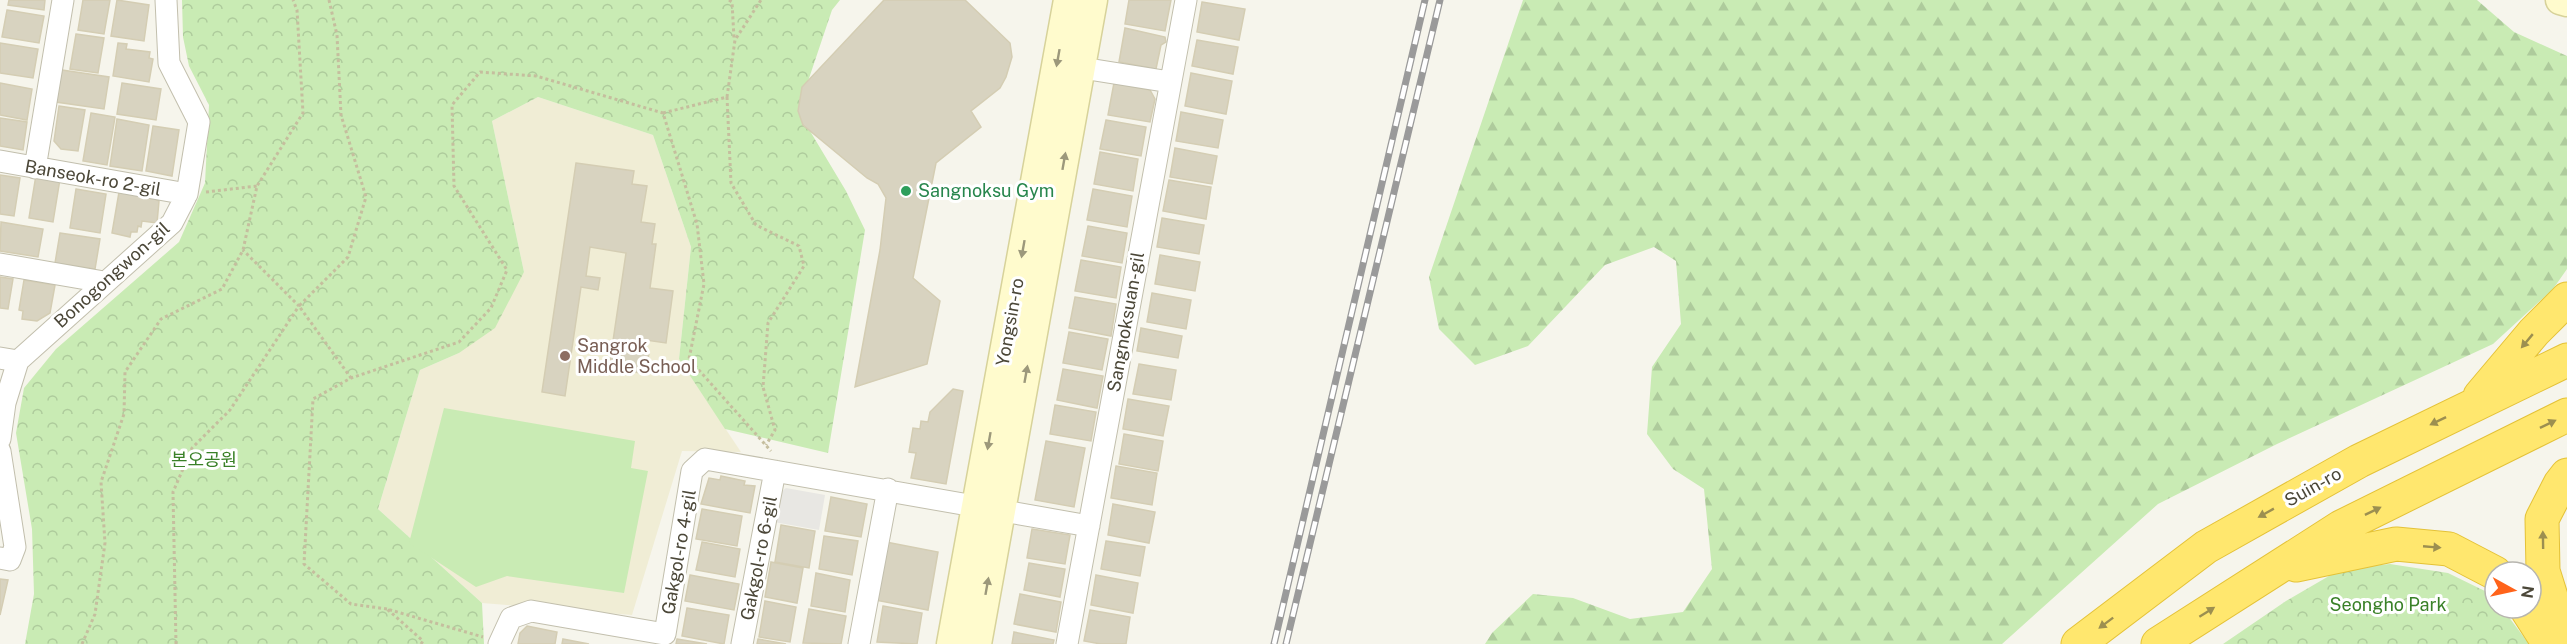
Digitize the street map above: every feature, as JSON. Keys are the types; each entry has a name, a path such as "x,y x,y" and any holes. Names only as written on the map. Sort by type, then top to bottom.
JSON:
{"highway":[{"path":"2472,405 2534,332 2567,299"},
{"name":"Suin-ro","path":"2078,644 2206,547 2359,461 2567,360"},
{"path":"2158,644 2341,527 2567,415"},
{"path":"2567,475 2542,519 2542,529 2543,571 2559,622 2567,636"},
{"path":"2271,571 2396,544 2449,549 2483,567"},
{"path":"2533,620 2548,644"}],"main road":[{"name":"Yongsin-ro","path":"977,644 989,508 1068,0"},
{"name":"Yongsin-ro","path":"951,644 989,508 1082,68 1093,0"},
{"path":"2560,0 2567,2"}],"street":[{"path":"35,168 63,0"},
{"name":"Bonogongwon-gil","path":"0,439 9,360 172,223 187,194 199,122 169,63 166,0"},
{"name":"Sangnoksuan-gil","path":"1067,644 1186,0"},
{"path":"1082,68 1170,82"},
{"name":"Banseok-ro 2-gil","path":"0,161 187,194"},
{"path":"0,264 104,282"},
{"path":"0,451 15,546 10,560 0,558"},
{"name":"Gakgol-ro 4-gil","path":"499,643 511,618 531,611 664,639 692,471 705,459 888,489 1089,526"},
{"name":"Gakgol-ro 6-gil","path":"742,644 775,471"},
{"path":"859,644 888,489"}],"path":[{"path":"82,644 95,614 105,543 101,482 124,414 125,372 161,320 222,289 243,250 257,186 303,113 297,10 293,0"},
{"path":"176,644 173,492 192,448 230,410 299,306 348,256 366,197 340,115 337,35 329,0"},
{"path":"729,0 732,2 735,40 727,97 731,183 756,225 799,246 804,266 768,323 763,387 775,430 765,445"},
{"path":"735,40 762,0"},
{"path":"499,643 387,609 351,604 304,564 313,399 351,378 459,342 491,308 507,270 454,186 452,105 480,72 536,76 663,113 727,97"},
{"path":"663,113 697,224 704,284 689,359 774,454 775,471"},
{"path":"187,194 257,186"},
{"path":"243,250 299,306 351,378"},
{"path":"387,609 423,641 421,644"}],"shaded area":[{"name":"Sangrok Middle School","path":"538,97 653,135 691,247 679,359 741,452 682,451 632,615 482,603 378,509 420,370 459,353 524,272 492,121"},
{"path":"786,488 825,495 819,530 774,522 779,494"}],"green space":[{"name":"본오공원","path":"182,0 840,0 832,10 798,111 846,191 865,230 828,453 725,429 679,359 691,247 653,135 538,97 492,121 524,272 495,328 459,353 420,370 378,509 482,603 484,644 25,644 34,594 32,529 16,433 24,388 56,349 179,242 205,183 209,105 189,66 183,37"},
{"path":"1523,0 2477,0 2514,32 2567,56 2567,269 2553,289 2493,344 2277,444 2158,504 2002,644 1485,644 1492,633 1533,594 1573,598 1630,619 1683,612 1712,569 1704,489 1673,469 1647,434 1652,367 1681,324 1676,261 1654,247 1605,265 1528,346 1475,365 1439,329 1429,277"},
{"path":"444,408 635,441 631,468 648,471 624,593 507,576 476,587 409,543"},
{"name":"Seongho Park","path":"2390,564 2448,573 2483,590 2483,620 2511,620 2529,644 2223,644 2286,601 2341,569"}],"building":[{"path":"9,0 45,0 44,10 8,5"},
{"path":"83,0 110,0 104,34 78,30"},
{"path":"117,0 149,5 144,41 111,36"},
{"name":"Sangnoksu Gym","path":"884,0 965,0 1010,43 1012,57 1000,88 971,111 981,127 936,163 913,278 940,301 927,364 855,387 880,250 886,198 878,184 867,178 803,125 798,111 802,87"},
{"path":"1129,0 1171,0 1165,31 1125,24"},
{"path":"1202,2 1245,9 1239,40 1197,32"},
{"path":"7,10 44,16 39,43 2,37"},
{"path":"1125,28 1165,37 1166,42 1161,45 1156,69 1119,62"},
{"path":"76,34 104,38 98,73 70,69"},
{"path":"1197,40 1238,47 1233,74 1192,66"},
{"path":"0,43 38,49 33,78 0,73"},
{"path":"118,43 127,44 126,49 150,52 149,58 153,59 149,82 113,76"},
{"path":"62,70 109,77 104,109 56,102"},
{"path":"1191,73 1232,81 1226,114 1185,106"},
{"path":"0,83 32,89 27,120 0,115"},
{"path":"122,83 161,89 156,120 117,114"},
{"path":"1114,83 1150,90 1155,99 1150,122 1108,115"},
{"path":"59,106 85,110 78,151 61,149 54,141"},
{"path":"1181,112 1223,120 1218,148 1176,141"},
{"path":"91,113 115,117 107,165 83,161"},
{"path":"0,118 27,122 23,150 0,146"},
{"path":"117,119 149,125 142,171 110,166"},
{"path":"1106,120 1146,127 1141,156 1100,149"},
{"path":"153,126 179,130 172,176 146,171"},
{"path":"1175,148 1217,156 1212,184 1170,177"},
{"path":"1100,152 1138,159 1133,191 1094,184"},
{"path":"576,163 634,171 632,184 647,186 641,222 655,224 652,244 656,244 650,288 673,291 666,343 639,339 638,350 649,352 646,374 609,368 626,253 590,247 586,276 600,278 598,290 581,287 565,396 542,392"},
{"path":"0,175 20,178 14,216 0,214"},
{"path":"36,175 60,179 53,222 29,218"},
{"path":"1169,180 1211,187 1206,219 1163,211"},
{"path":"76,189 106,194 100,233 70,228"},
{"path":"1093,189 1132,196 1127,227 1087,220"},
{"path":"119,192 159,201 157,223 142,221 141,227 138,226 137,232 131,232 130,237 112,233"},
{"path":"1162,218 1204,225 1199,254 1157,247"},
{"path":"1,222 43,229 38,257 0,251"},
{"path":"1088,226 1127,233 1122,263 1082,256"},
{"path":"60,233 100,239 95,269 55,263"},
{"path":"1160,255 1200,262 1195,291 1155,284"},
{"path":"1081,260 1121,267 1116,298 1075,291"},
{"path":"0,277 13,279 8,309 0,308"},
{"path":"24,280 55,285 50,313 37,321 22,319 23,311 19,310"},
{"path":"1152,293 1191,300 1186,329 1147,322"},
{"path":"1075,297 1116,304 1111,336 1069,328"},
{"path":"1141,328 1182,336 1178,358 1137,351"},
{"path":"1069,332 1108,339 1102,370 1063,363"},
{"path":"1139,364 1176,370 1171,400 1133,394"},
{"path":"1063,369 1103,376 1097,408 1057,400"},
{"path":"953,389 963,391 946,484 911,478 916,453 909,452 913,428 920,429 921,421 928,422 930,412"},
{"path":"1128,399 1169,406 1163,436 1123,429"},
{"path":"1055,405 1096,412 1091,441 1050,434"},
{"path":"1124,434 1163,441 1158,471 1119,464"},
{"path":"1046,441 1085,448 1074,507 1035,500"},
{"path":"1116,466 1157,473 1152,505 1111,498"},
{"path":"721,476 745,481 744,485 755,486 750,513 701,504 709,478 720,480"},
{"path":"831,497 867,504 861,537 825,531"},
{"path":"1113,504 1155,512 1149,543 1108,535"},
{"path":"702,509 742,516 737,546 696,539"},
{"path":"781,525 815,531 809,568 775,562"},
{"path":"1032,529 1070,535 1065,564 1027,558"},
{"path":"824,536 858,541 852,575 819,569"},
{"path":"1106,541 1145,547 1140,576 1101,569"},
{"path":"702,542 740,549 735,577 696,570"},
{"path":"886,542 938,552 928,610 875,600"},
{"path":"771,562 803,568 797,603 765,597"},
{"path":"1029,563 1065,569 1060,597 1024,590"},
{"path":"816,573 850,580 845,612 811,606"},
{"path":"690,575 739,584 734,610 685,601"},
{"path":"1096,575 1138,583 1133,613 1091,605"},
{"path":"0,579 8,580 0,615"},
{"path":"1020,594 1061,602 1056,632 1014,624"},
{"path":"765,601 796,607 790,642 759,637"},
{"path":"883,606 922,613 917,644 877,642"},
{"path":"687,608 729,615 724,644 682,636"},
{"path":"809,609 846,616 841,644 803,643"},
{"path":"1090,610 1130,617 1126,644 1084,641"},
{"path":"527,626 557,632 555,644 518,644 520,633"},
{"path":"1014,632 1054,640 1053,644 1012,644"},
{"path":"563,639 589,644 562,644"},
{"path":"677,639 707,644 676,644"},
{"path":"758,639 786,644 757,644"}],"railway":[{"path":"1274,644 1425,0"},
{"path":"1286,644 1440,0"}],"place":[{"name":"Sangnoksu Gym","path":"906,191"},
{"name":"Sangrok Middle School","path":"565,356"}]}
